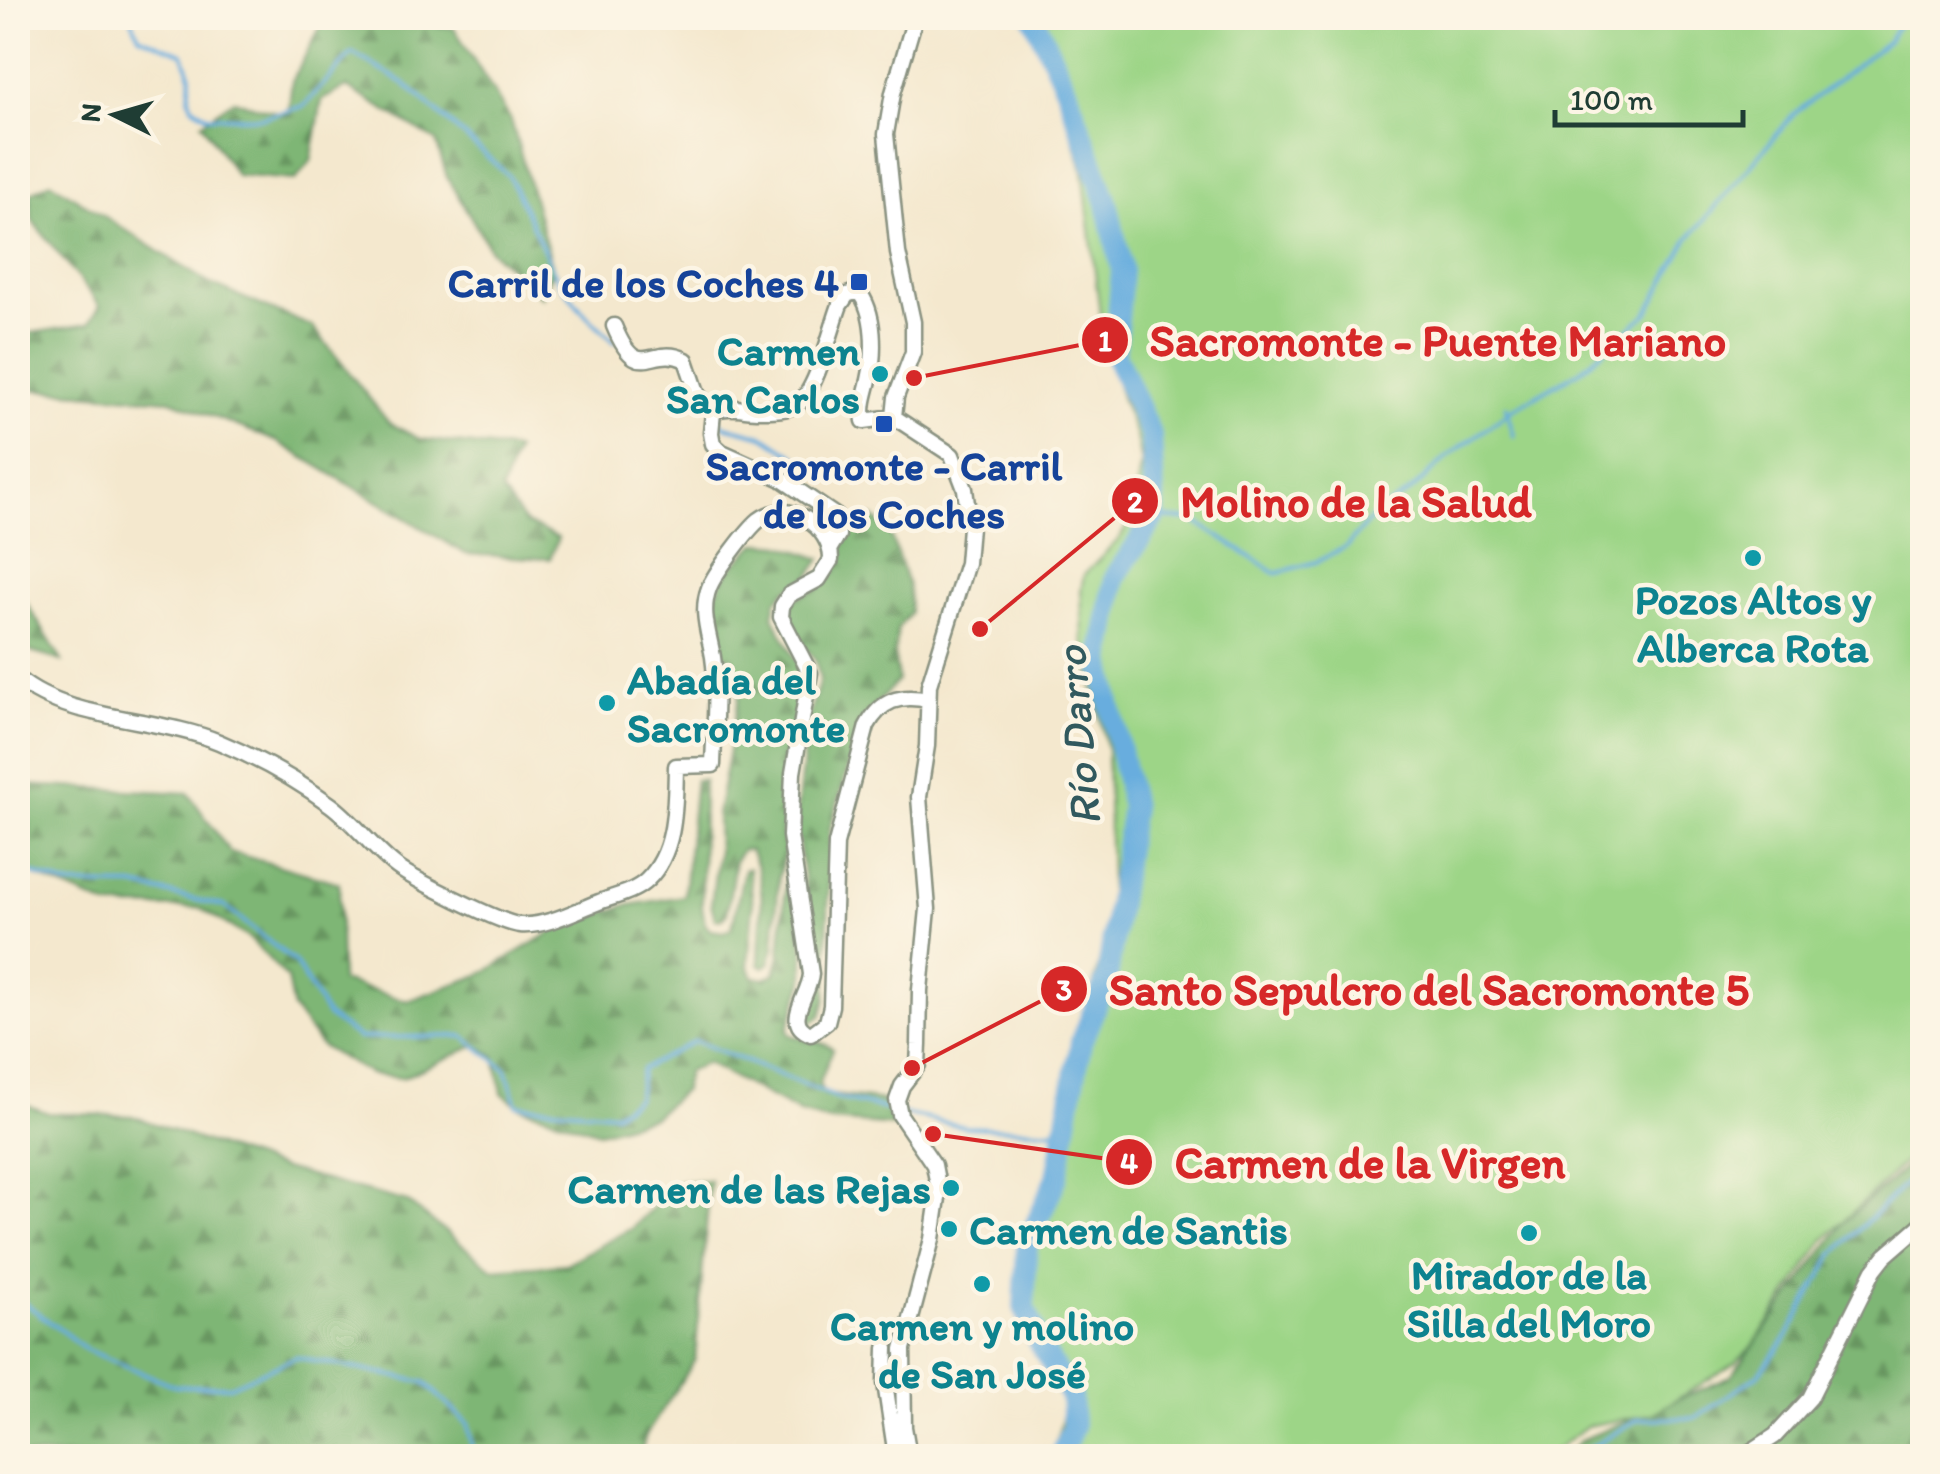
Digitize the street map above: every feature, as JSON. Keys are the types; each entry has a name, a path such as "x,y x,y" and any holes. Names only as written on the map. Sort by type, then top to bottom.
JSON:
{"street":[{"path":"894,417 896,397 913,352 913,322 898,253 886,134 893,93 915,18"},
{"path":"713,412 722,407 778,410 797,404 806,396 840,305 847,295 858,291 864,297 872,336 864,421 894,417 952,456 965,489 970,527 966,564 933,664 919,797 927,928 918,1065 907,1078 898,1107 934,1165 939,1192 932,1239 910,1310 903,1349 904,1427 910,1456"},
{"path":"614,326 628,354 638,360 674,354 686,360 698,395 713,412 713,444 722,452 780,478 836,516 838,535 830,548"},
{"path":"18,679 47,696 87,710 158,723 218,741 332,806 397,868 494,919 519,925 539,924 633,890 647,881 664,856 674,820 676,766 712,765 713,657 705,625 705,603 712,581 758,521 778,513 806,518 823,532 831,560 824,576 789,594 782,606 783,624 810,673 792,773 790,821 811,974 797,1016 798,1026 806,1033 823,1028 831,1006 836,844 867,726 874,712 892,700 928,700"},
{"path":"1744,1456 1794,1420 1825,1372 1874,1270 1922,1224"},
{"path":"886,1348 885,1384 896,1456"}],"green space":[{"path":"377,18 454,28 511,120 553,268 542,297 491,251 447,177 436,141 347,87 322,100 311,161 295,180 236,175 202,123 233,100 288,115 292,81 321,26"},
{"path":"1046,18 1922,18 1922,1145 1824,1240 1752,1347 1736,1363 1652,1414 1587,1426 1547,1456 1052,1456 1063,1416 1064,1389 1028,1307 1028,1257 1054,1167 1066,1092 1107,933 1110,880 1107,750 1083,638 1081,590 1084,575 1119,539 1132,518 1141,462 1102,331 1083,171 1060,90"},
{"path":"51,182 208,283 313,327 389,423 420,439 516,450 501,491 525,523 558,538 550,559 466,554 276,441 171,400 18,388 18,335 89,324 100,306 32,220 30,193"},
{"path":"873,517 889,531 908,585 910,612 898,628 894,654 898,680 863,719 830,828 826,999 821,1016 810,1023 806,1013 819,983 796,823 807,722 820,680 816,661 789,626 787,612 795,599 822,586 837,570 847,520"},
{"path":"758,543 782,545 821,559 808,578 786,590 776,601 773,616 800,668 802,698 791,744 774,948 769,964 764,967 759,964 761,891 750,850 742,850 735,860 727,914 715,919 711,904 718,852 717,815 739,697 732,657 718,656 714,605 731,568"},
{"path":"18,589 62,661 31,652 18,641"},
{"path":"695,780 703,780 705,924 710,930 724,932 732,928 744,869 749,868 753,906 748,965 753,977 766,979 775,973 790,866 804,952 804,981 789,1034 833,1049 819,1084 824,1094 892,1102 897,1126 830,1121 800,1113 706,1063 687,1072 683,1090 653,1117 599,1132 520,1107 502,1093 495,1056 477,1045 402,1078 370,1074 321,1046 293,1009 287,978 249,938 200,908 109,907 18,868 18,850 30,835 23,785 188,793 230,852 339,883 341,981 407,1001 480,975 557,929 624,906 684,896"},
{"path":"18,1102 48,1113 132,1116 283,1169 407,1202 493,1269 566,1264 632,1228 678,1182 710,1180 695,1360 646,1435 640,1456 18,1456"},
{"path":"1922,1153 1922,1456 1565,1456 1581,1440 1731,1377 1845,1221"}],"waterway":[{"path":"131,18 139,36 183,54 191,76 192,106 208,116 260,118 304,106 352,53 404,83 509,176 559,282 615,342"},
{"name":"Río Darro","path":"1034,18 1066,88 1107,203 1122,270 1115,354 1151,436 1155,517 1115,577 1101,661 1132,807 1107,978 1081,1042 1057,1177 1027,1244 1024,1307 1039,1343 1071,1396 1073,1427 1060,1456"},
{"path":"1155,517 1193,520 1276,573 1316,562 1346,547 1376,513 1410,492 1447,457 1513,409 1578,372 1647,314 1687,241 1794,114 1888,41 1902,18"},
{"path":"1506,406 1514,436"},
{"path":"715,418 725,426 764,436 807,464 855,471"},
{"path":"18,869 67,885 134,886 224,906 295,962 327,1016 359,1038 463,1036 506,1069 517,1105 615,1113 637,1098 642,1069 695,1041 840,1099 895,1111"},
{"path":"904,1114 966,1127 1065,1131"},
{"path":"1577,1456 1638,1419 1696,1418 1759,1374 1787,1337 1833,1255 1922,1167"},
{"path":"18,1298 87,1350 175,1386 230,1386 296,1357 424,1382 468,1424 472,1444 469,1456"}],"place":[{"name":"Carril de los Coches 4","path":"859,282"},
{"name":"Carmen San Carlos","path":"880,374"},
{"name":"Sacromonte - Puente Mariano","path":"914,378"},
{"name":"Sacromonte - Carril de los Coches","path":"884,424"},
{"name":"Pozos Altos y Alberca Rota","path":"1753,558"},
{"name":"Molino de la Salud","path":"980,629"},
{"name":"Abadía del Sacromonte","path":"607,703"},
{"name":"Santo Sepulcro del Sacromonte 5","path":"912,1068"},
{"name":"Carmen de la Virgen","path":"933,1134"},
{"name":"Carmen de las Rejas","path":"951,1188"},
{"name":"Carmen de Santis","path":"949,1229"},
{"name":"Mirador de la Silla del Moro","path":"1529,1233"},
{"name":"Carmen y molino de San José","path":"982,1284"}]}
